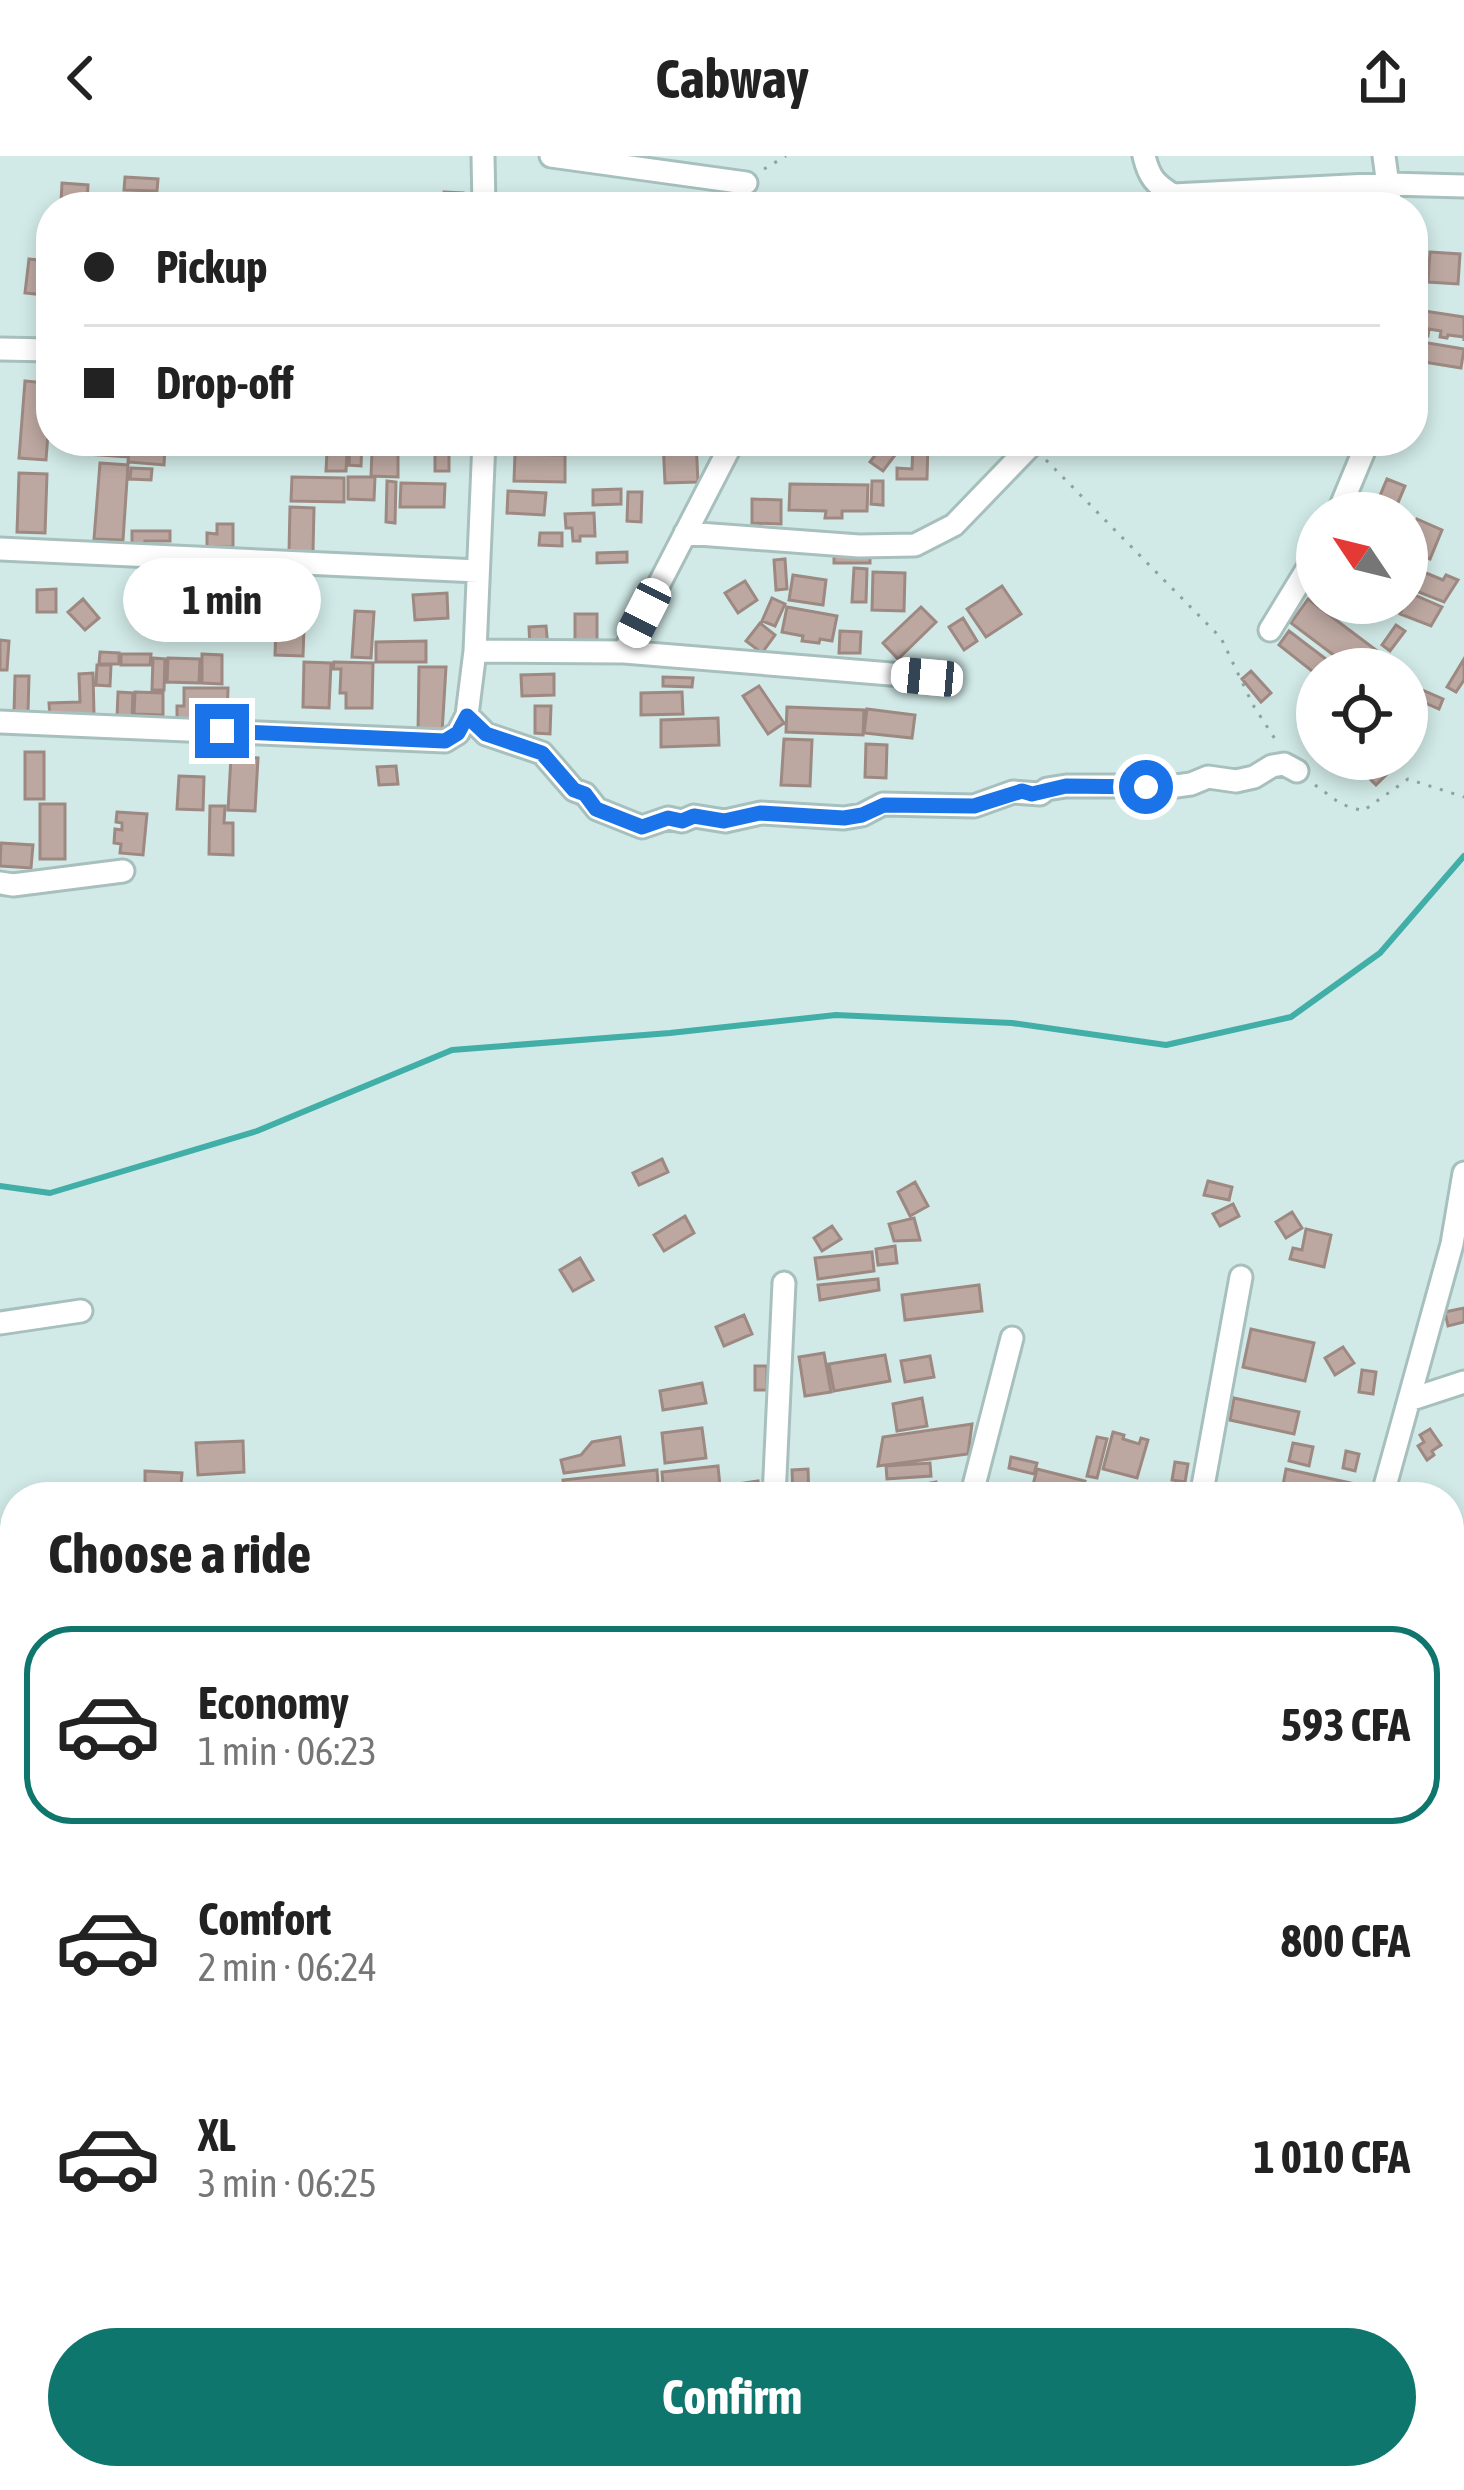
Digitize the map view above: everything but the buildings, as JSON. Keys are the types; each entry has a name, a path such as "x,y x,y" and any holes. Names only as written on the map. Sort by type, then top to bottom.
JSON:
{"street":[{"path":"483,156 484,192"},
{"path":"551,156 746,183"},
{"path":"1144,156 1148,174 1163,192"},
{"path":"1384,156 1390,192"},
{"path":"1415,192 1464,186"},
{"path":"0,349 36,350"},
{"path":"0,722 445,741 458,733 467,716 475,651 483,456"},
{"path":"624,652 725,456"},
{"path":"685,533 859,546 915,545 954,525 1020,456"},
{"path":"1347,492 1362,456"},
{"path":"0,549 478,571"},
{"path":"1270,630 1296,587"},
{"path":"475,651 624,652 927,677"},
{"path":"467,716 486,734 542,753 596,809 642,827 694,816 724,821 760,813 844,818 884,805 974,806 1013,792 1040,794 1066,786 1154,789 1208,777 1246,779 1284,764 1296,771"},
{"path":"0,884 123,871"},
{"path":"1386,1482 1458,1243 1464,1173"},
{"path":"1204,1482 1241,1277"},
{"path":"775,1482 784,1283"},
{"path":"0,1323 81,1311"},
{"path":"975,1482 1012,1338"},
{"path":"1408,1400 1464,1382"}],"path":[{"path":"746,183 787,156"},
{"path":"1046,456 1221,638 1253,705 1296,770"},
{"path":"1308,780 1340,804 1364,811 1407,780"},
{"path":"1411,780 1464,797"}],"waterway":[{"path":"0,1186 50,1193 257,1131 452,1050 836,1015 1012,1023 1166,1045 1291,1017 1380,953 1464,856"}],"route":[{"path":"222,731 445,741 458,733 467,716 486,734 542,753 596,809 642,827 662,819 682,821 694,816 724,821 760,813 844,818 884,805 974,806 1013,792 1040,794 1066,786 1146,787"}]}
